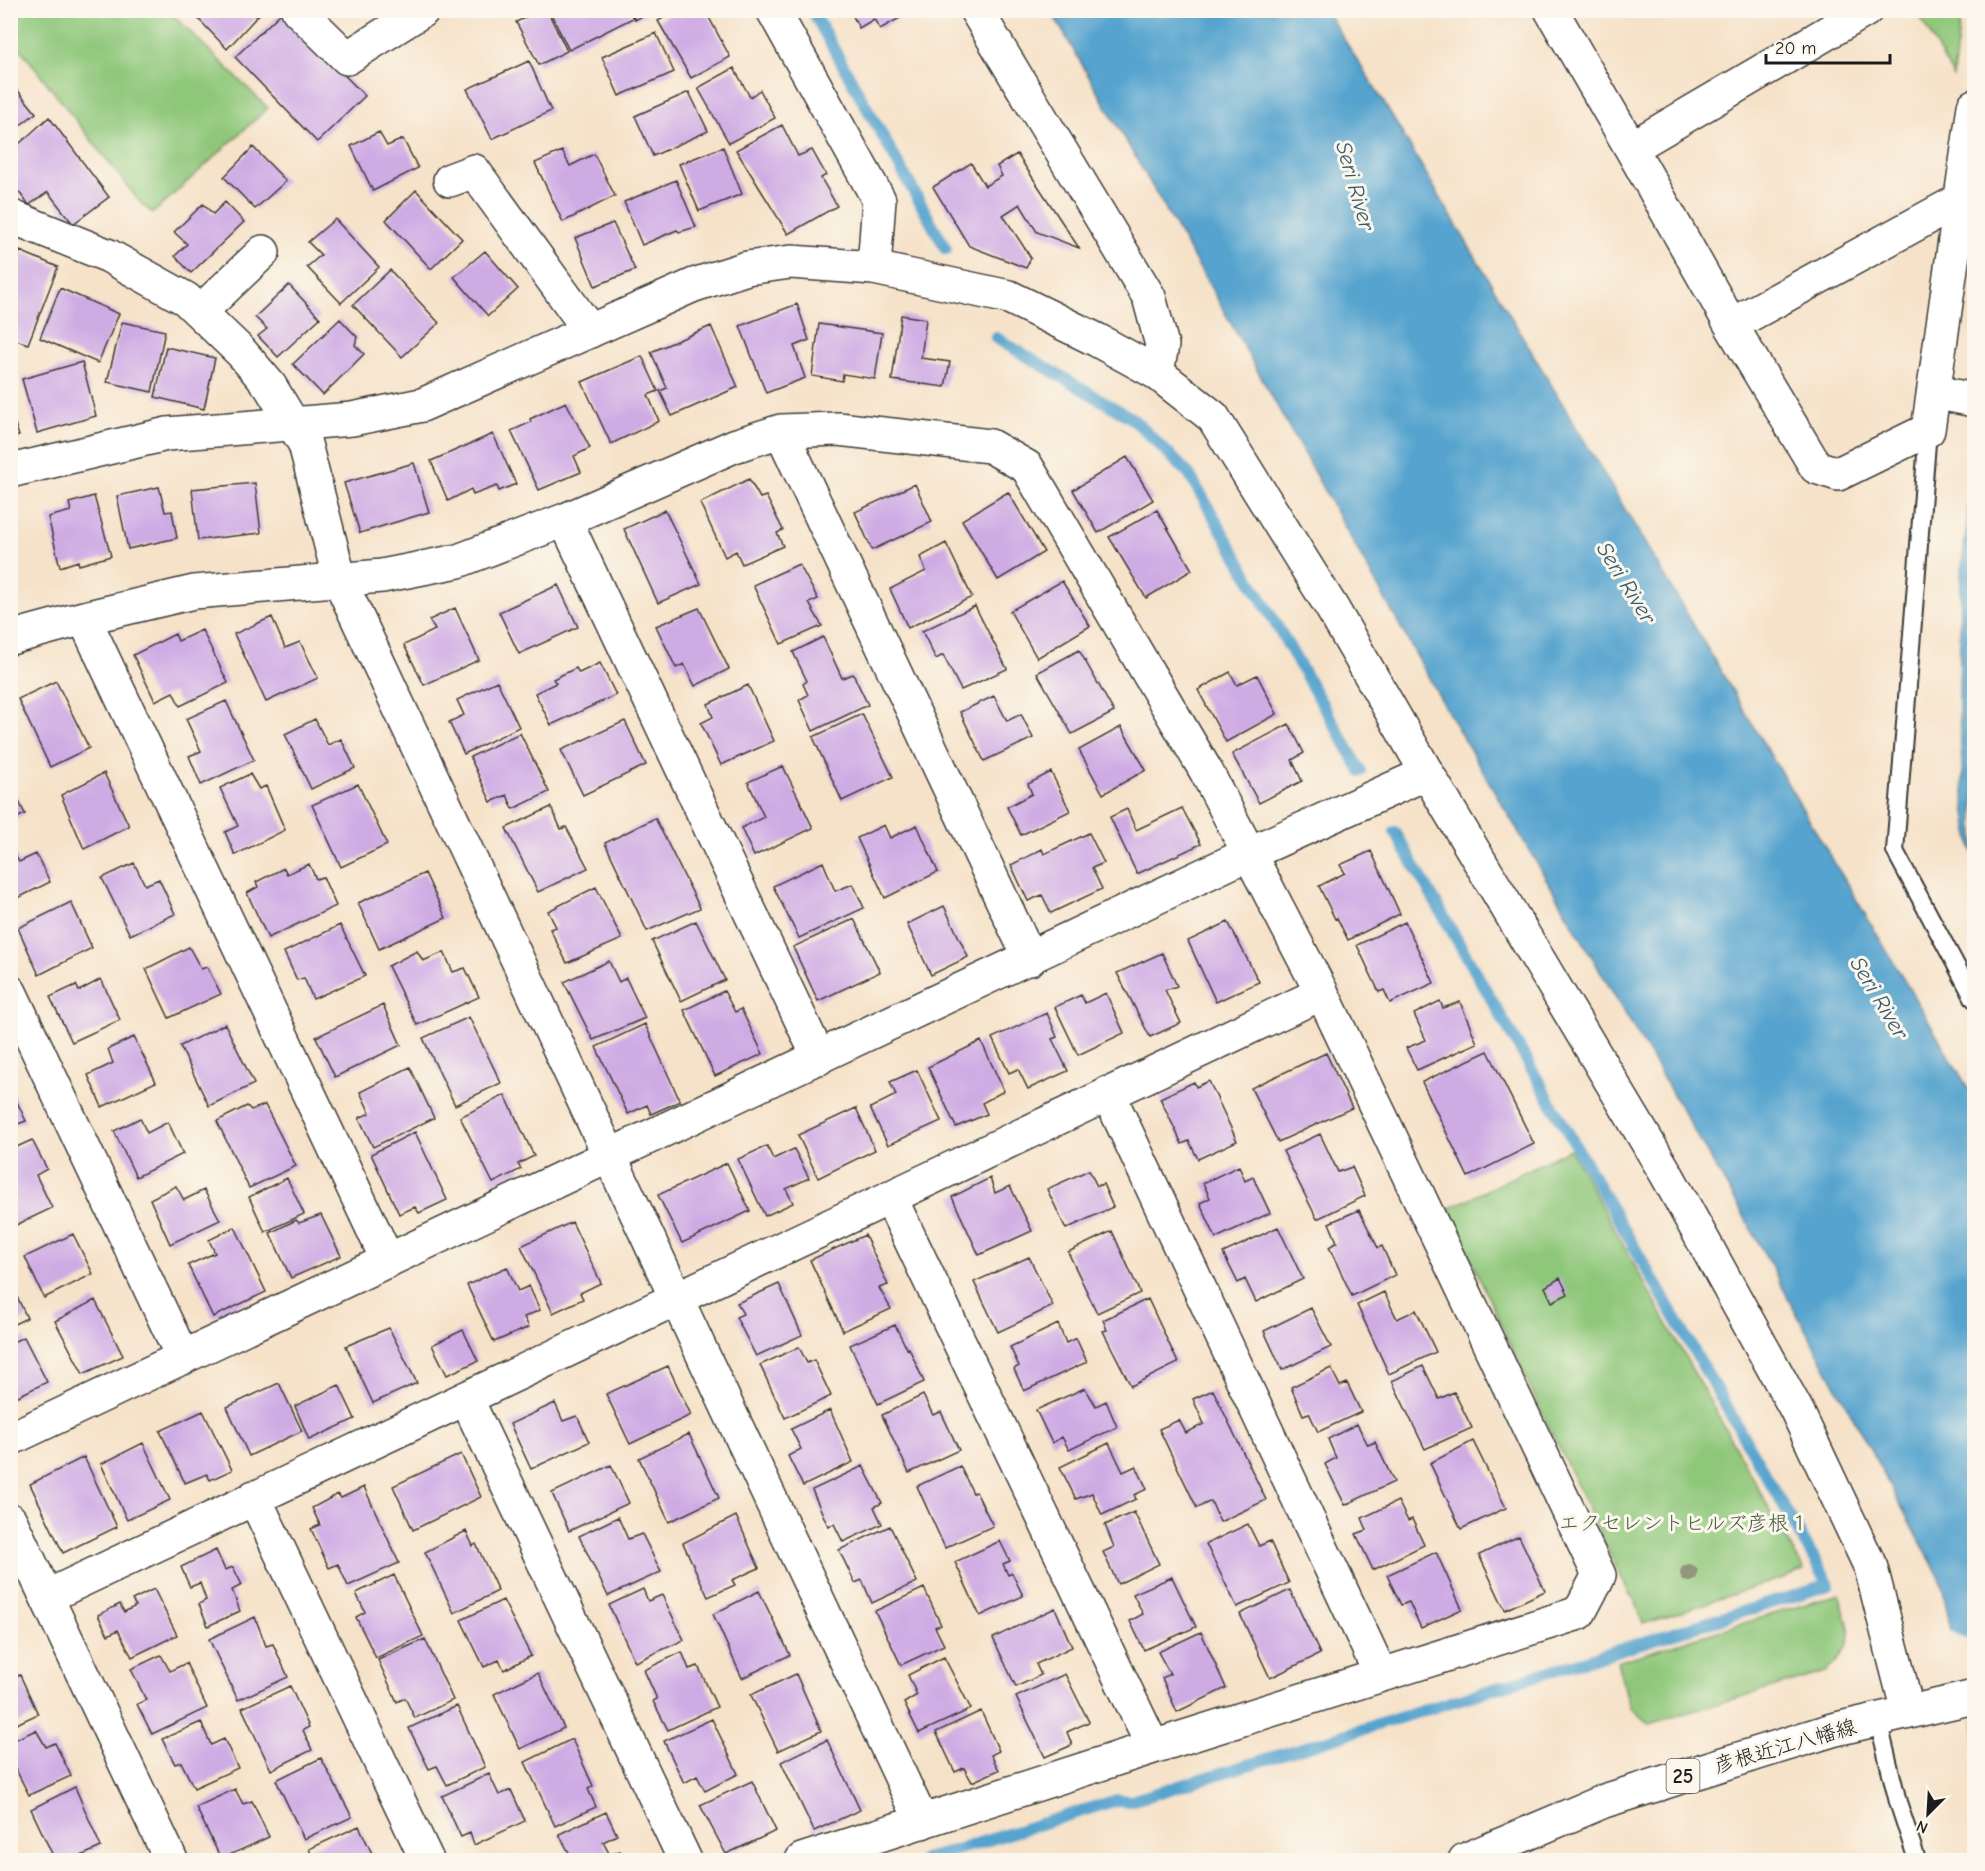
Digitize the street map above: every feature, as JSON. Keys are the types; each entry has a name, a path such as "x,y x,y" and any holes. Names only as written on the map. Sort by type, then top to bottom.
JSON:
{"street":[{"path":"298,10 347,58 383,21 423,10"},
{"path":"773,10 879,200 874,268"},
{"path":"976,10 1149,297 1162,345 1157,373"},
{"path":"1551,10 1816,467 1838,474 1928,430 1953,396 1962,199 1974,106"},
{"path":"1630,148 1866,10"},
{"path":"474,170 590,332"},
{"path":"1731,324 1962,199"},
{"path":"10,216 109,256 186,299 241,352 270,386 305,444 340,581 922,1822"},
{"path":"201,311 263,252"},
{"path":"10,471 167,434 352,419 422,405 694,285 747,268 791,262 874,268 1010,297 1157,373 1213,417 1332,608 1426,773 1667,1175 1796,1409 1871,1568 1893,1716"},
{"path":"10,638 194,592 340,581 382,576 458,561 565,520 734,446 781,431 838,429 990,446 1027,467 1206,771 1322,993 1599,1575 1579,1613 802,1860"},
{"path":"781,431 1030,959"},
{"path":"565,520 819,1058"},
{"path":"84,618 388,1261"},
{"path":"10,1439 1248,854 1426,773"},
{"path":"10,992 183,1358"},
{"path":"48,1596 1322,993"},
{"path":"1108,1093 1381,1675"},
{"path":"890,1197 1153,1747"},
{"path":"466,1398 685,1860"},
{"path":"254,1497 427,1860"},
{"path":"10,1520 48,1596 171,1860"},
{"name":"彦根近江八幡線","path":"1465,1860 1604,1801 1832,1730 1974,1697"}],"lane":[{"path":"1928,430 1894,851 1974,999"},
{"path":"1893,1716 1898,1802 1917,1860"}],"green space":[{"path":"11,10 169,11 268,108 153,213 142,205 11,37"},
{"path":"1917,11 1961,11 1953,76"},
{"name":"エクセレントヒルズ彦根１","path":"1570,1149 1804,1571 1643,1624 1634,1599 1629,1593 1533,1394 1448,1209"},
{"path":"1839,1594 1850,1637 1844,1652 1826,1672 1649,1724 1630,1707 1617,1662"}],"water":[{"name":"Seri River","path":"1051,11 1326,11 1377,91 1974,1098 1974,1745 1941,1580 1739,1207 1449,714 1215,295"},
{"path":"1974,450 1974,854 1971,848 1964,799 1959,707 1961,580"}],"pier":[{"path":"1948,1630 1965,1638 1974,1636 1974,1745 1972,1746"}],"building":[{"path":"190,10 263,10 227,49"},
{"path":"541,10 547,10 567,51 539,65 516,22"},
{"path":"549,10 628,10 633,18 569,50"},
{"path":"630,10 654,10 635,20"},
{"path":"677,10 705,10 730,57 691,78 658,21"},
{"path":"850,10 914,10 880,29 874,19 859,28"},
{"path":"282,12 365,96 317,142 235,57"},
{"path":"656,33 674,72 619,96 602,57"},
{"path":"529,61 551,111 492,139 467,89"},
{"path":"734,68 750,97 760,90 775,118 729,143 698,88"},
{"path":"10,81 36,113 10,133"},
{"path":"689,92 708,131 653,156 635,116"},
{"path":"49,117 109,197 73,224 48,192 29,205 10,181 10,152"},
{"path":"782,125 798,156 812,150 826,175 821,178 837,206 788,234 736,150"},
{"path":"379,132 387,146 403,139 418,168 373,191 351,146"},
{"path":"253,147 286,181 255,209 224,177"},
{"path":"723,147 742,194 699,211 679,164"},
{"path":"562,151 570,166 594,154 615,196 563,222 535,163"},
{"path":"1017,154 1079,248 1037,232 1020,204 1003,215 1031,258 1026,268 969,246 933,187 971,163 985,186 1002,176 997,166"},
{"path":"676,180 696,227 679,232 677,230 642,245 624,202"},
{"path":"416,190 462,239 431,269 386,220"},
{"path":"225,202 244,222 191,273 175,256 187,244 174,232 203,204 213,214"},
{"path":"335,219 379,267 341,303 307,267 321,255 308,242"},
{"path":"613,223 635,270 595,286 575,238"},
{"path":"20,251 58,267 28,344 10,338 10,272"},
{"path":"485,251 518,289 488,316 454,277"},
{"path":"390,270 439,323 402,357 353,305"},
{"path":"289,285 320,318 278,357 258,336 267,329 255,317"},
{"path":"60,288 119,314 98,363 40,338"},
{"path":"797,304 809,340 794,346 805,378 766,393 740,326"},
{"path":"901,315 926,319 921,358 950,362 945,387 892,380"},
{"path":"340,319 357,337 355,345 364,354 323,395 293,364"},
{"path":"122,322 165,331 152,392 107,382"},
{"path":"819,324 882,333 875,379 843,374 842,381 812,376"},
{"path":"711,326 738,387 672,416 660,391 667,388 651,352"},
{"path":"166,347 215,358 204,409 155,397"},
{"path":"642,356 658,391 648,395 659,421 611,444 582,382"},
{"path":"82,362 96,416 37,433 22,379"},
{"path":"566,402 590,448 574,456 581,472 539,490 511,431"},
{"path":"10,409 19,436 10,438"},
{"path":"493,434 516,484 499,491 497,486 473,495 471,489 448,501 431,461"},
{"path":"1127,457 1153,500 1098,533 1073,490"},
{"path":"414,463 429,512 360,533 344,483"},
{"path":"749,479 760,498 766,496 783,530 777,533 783,546 742,564 736,551 725,557 700,503"},
{"path":"255,483 261,533 198,540 192,489"},
{"path":"915,484 932,522 872,550 855,512"},
{"path":"159,487 165,512 172,511 177,538 128,549 117,496"},
{"path":"1008,492 1044,552 998,580 962,520"},
{"path":"94,496 111,556 79,565 78,561 60,567 48,517 71,511 69,503"},
{"path":"665,510 701,584 658,603 624,529"},
{"path":"1157,510 1192,570 1146,598 1109,537"},
{"path":"946,543 972,597 908,628 890,589 926,571 920,557"},
{"path":"799,564 818,599 809,603 822,626 781,644 753,585"},
{"path":"1062,581 1090,626 1037,658 1010,611"},
{"path":"558,585 578,627 519,654 499,612"},
{"path":"975,606 1007,669 961,690 943,655 936,659 922,631"},
{"path":"455,608 479,660 424,685 404,645 435,630 429,620"},
{"path":"699,608 729,669 695,686 684,664 676,668 656,626"},
{"path":"272,617 285,648 300,642 318,678 266,702 234,634"},
{"path":"202,630 228,683 180,706 173,692 155,701 133,655 175,634 178,641"},
{"path":"823,637 842,678 853,674 868,705 813,731 799,700 808,695 803,684 807,681 793,652"},
{"path":"1079,650 1114,712 1072,734 1037,673"},
{"path":"600,663 616,695 551,725 535,693 556,683 553,679 576,668 579,673"},
{"path":"1230,672 1237,685 1257,675 1277,714 1226,742 1198,690"},
{"path":"56,681 89,748 50,767 18,699"},
{"path":"497,681 519,727 464,754 449,722 464,715 457,700"},
{"path":"748,685 774,741 721,765 701,723 713,717 708,704"},
{"path":"994,696 1007,721 1021,714 1033,738 984,761 960,712"},
{"path":"226,701 254,760 201,785 189,756 201,751 186,719"},
{"path":"862,714 893,777 842,801 813,737"},
{"path":"315,719 328,745 341,739 355,768 311,789 285,734"},
{"path":"625,721 646,765 583,795 561,750"},
{"path":"1289,724 1304,753 1292,760 1302,781 1259,803 1232,754"},
{"path":"1121,727 1146,770 1103,794 1079,750"},
{"path":"520,733 549,792 513,809 507,795 491,802 470,757"},
{"path":"783,766 813,828 754,856 741,828 764,817 748,782"},
{"path":"1051,772 1070,811 1021,835 1007,807 1032,794 1028,784"},
{"path":"104,773 129,826 84,849 61,795"},
{"path":"250,774 259,789 266,786 285,830 235,855 225,832 238,826 220,788"},
{"path":"10,783 25,814 10,821"},
{"path":"358,784 387,845 341,867 312,805"},
{"path":"551,807 561,829 566,827 588,868 538,892 506,828"},
{"path":"1182,808 1201,844 1137,874 1110,817 1127,809 1136,830"},
{"path":"655,818 700,908 647,931 605,843"},
{"path":"884,825 890,838 917,825 938,872 885,898 857,838"},
{"path":"1089,833 1104,863 1092,868 1102,889 1051,913 1042,895 1028,901 1011,865 1042,849 1044,854"},
{"path":"10,846 19,862 36,854 50,882 10,902"},
{"path":"1371,851 1400,914 1348,940 1319,886 1345,873 1340,865"},
{"path":"823,862 835,891 853,884 864,908 799,938 773,886"},
{"path":"134,863 145,885 159,879 175,914 130,935 102,878"},
{"path":"309,864 316,879 323,877 336,906 268,938 247,893 258,887 256,882 284,868 287,874"},
{"path":"425,873 446,918 379,949 358,903"},
{"path":"596,887 622,939 567,963 550,929 556,927 548,911"},
{"path":"71,902 92,948 39,975 18,928"},
{"path":"944,906 968,957 931,975 907,924"},
{"path":"854,919 880,972 818,1001 793,947"},
{"path":"696,921 725,980 681,1001 652,941"},
{"path":"1228,922 1259,982 1216,1002 1188,941"},
{"path":"1405,922 1434,983 1390,1003 1384,990 1379,992 1357,945"},
{"path":"340,925 365,976 313,999 304,978 297,980 284,952"},
{"path":"189,947 201,969 207,967 221,994 169,1018 146,969"},
{"path":"417,951 423,961 444,952 453,972 465,968 479,997 417,1025 388,966"},
{"path":"1162,953 1177,986 1165,990 1181,1023 1150,1037 1117,973"},
{"path":"609,961 619,982 626,978 645,1018 593,1040 564,982"},
{"path":"101,979 120,1020 72,1042 50,997 76,985 79,991"},
{"path":"724,991 735,1012 741,1009 763,1054 715,1076 684,1010"},
{"path":"1106,993 1124,1033 1078,1055 1055,1007 1081,995 1085,1003"},
{"path":"1440,1001 1443,1008 1460,1002 1477,1043 1417,1070 1406,1048 1426,1040 1414,1014"},
{"path":"383,1005 401,1045 335,1077 316,1037"},
{"path":"1047,1013 1057,1037 1052,1039 1068,1071 1028,1089 1018,1069 1009,1073 992,1038"},
{"path":"469,1017 501,1083 455,1105 423,1038"},
{"path":"225,1024 254,1084 209,1106 180,1046"},
{"path":"645,1024 680,1101 651,1114 647,1105 628,1114 596,1047"},
{"path":"134,1037 156,1082 102,1107 88,1075 113,1063 108,1049"},
{"path":"981,1041 1004,1091 982,1103 987,1114 956,1127 928,1067"},
{"path":"1488,1051 1534,1144 1468,1177 1422,1082"},
{"path":"1326,1053 1352,1108 1278,1142 1251,1088"},
{"path":"410,1067 434,1118 373,1147 359,1118 370,1113 360,1092"},
{"path":"917,1070 941,1121 888,1145 870,1108 896,1095 890,1082"},
{"path":"1209,1081 1237,1141 1198,1159 1189,1141 1182,1144 1160,1098 1194,1082 1196,1087"},
{"path":"10,1087 26,1121 10,1127"},
{"path":"505,1095 534,1156 518,1164 521,1169 493,1183 460,1117"},
{"path":"265,1105 296,1166 249,1188 217,1121 247,1106 251,1110"},
{"path":"856,1108 875,1150 818,1178 798,1135"},
{"path":"140,1118 147,1133 168,1122 183,1154 136,1177 114,1131"},
{"path":"415,1132 447,1200 419,1213 415,1207 399,1214 371,1154"},
{"path":"1320,1134 1338,1172 1352,1167 1365,1196 1317,1219 1283,1151"},
{"path":"32,1140 47,1169 36,1175 52,1208 12,1227 10,1150"},
{"path":"767,1146 773,1159 794,1149 809,1178 786,1189 793,1203 765,1216 738,1159"},
{"path":"727,1163 750,1211 682,1243 658,1195"},
{"path":"1239,1166 1245,1181 1253,1177 1270,1213 1216,1238 1200,1203 1210,1198 1203,1183"},
{"path":"1089,1170 1097,1186 1103,1184 1113,1207 1066,1229 1047,1189"},
{"path":"287,1178 304,1214 265,1232 249,1197"},
{"path":"990,1178 995,1193 1010,1186 1032,1231 979,1255 952,1197"},
{"path":"176,1186 184,1200 204,1190 220,1220 170,1244 150,1199"},
{"path":"1359,1210 1378,1248 1382,1246 1395,1275 1352,1296 1329,1247 1337,1242 1329,1223"},
{"path":"321,1215 341,1256 291,1278 270,1233 296,1220 299,1223"},
{"path":"572,1222 601,1283 580,1293 583,1299 553,1313 521,1246"},
{"path":"235,1227 266,1292 213,1317 188,1265 215,1253 209,1240"},
{"path":"1278,1227 1303,1279 1256,1302 1245,1279 1238,1283 1223,1253"},
{"path":"1112,1231 1140,1293 1097,1313 1068,1252"},
{"path":"73,1234 93,1274 44,1298 25,1257"},
{"path":"865,1235 888,1285 879,1288 891,1309 843,1331 810,1260"},
{"path":"1029,1257 1053,1306 998,1332 974,1282"},
{"path":"507,1267 518,1291 529,1286 540,1310 524,1317 529,1327 494,1342 467,1285"},
{"path":"1560,1278 1568,1294 1552,1302 1545,1287"},
{"path":"779,1284 802,1335 756,1356 736,1317 743,1314 737,1303"},
{"path":"12,1286 27,1318 10,1326 10,1287"},
{"path":"1384,1292 1397,1319 1416,1310 1436,1352 1389,1374 1357,1305"},
{"path":"1148,1299 1178,1363 1131,1386 1103,1331 1107,1330 1103,1320"},
{"path":"95,1300 123,1356 83,1374 55,1321"},
{"path":"1311,1308 1331,1347 1282,1370 1264,1331"},
{"path":"1058,1324 1066,1343 1076,1338 1087,1362 1024,1391 1014,1369 1019,1366 1010,1347"},
{"path":"895,1325 907,1349 909,1348 924,1382 878,1404 850,1345"},
{"path":"389,1328 417,1383 373,1403 346,1346"},
{"path":"463,1330 478,1361 447,1375 432,1345"},
{"path":"24,1337 47,1382 10,1400 10,1343"},
{"path":"799,1347 807,1363 814,1360 831,1396 785,1418 760,1365"},
{"path":"668,1366 691,1415 630,1444 606,1394"},
{"path":"1423,1366 1439,1399 1454,1392 1472,1428 1425,1449 1392,1381"},
{"path":"1331,1368 1340,1386 1347,1383 1361,1412 1318,1432 1309,1413 1303,1415 1291,1387"},
{"path":"279,1383 302,1431 249,1456 227,1407"},
{"path":"339,1385 355,1419 309,1440 295,1406"},
{"path":"1085,1388 1096,1406 1106,1401 1117,1427 1069,1450 1062,1437 1052,1443 1036,1410"},
{"path":"1213,1390 1266,1500 1220,1522 1211,1501 1197,1508 1159,1429 1179,1420 1186,1433 1204,1424 1193,1399"},
{"path":"923,1395 933,1415 941,1412 959,1450 909,1473 882,1415"},
{"path":"555,1403 563,1421 577,1416 589,1442 531,1469 510,1424"},
{"path":"830,1410 853,1462 803,1486 788,1456 801,1449 791,1429"},
{"path":"203,1411 232,1470 210,1480 207,1474 185,1483 160,1431"},
{"path":"1357,1424 1368,1445 1375,1442 1394,1482 1345,1505 1325,1464 1336,1458 1328,1439"},
{"path":"689,1434 719,1498 669,1522 639,1458"},
{"path":"1473,1441 1506,1508 1461,1529 1430,1463"},
{"path":"143,1443 170,1500 127,1520 101,1464"},
{"path":"1109,1443 1123,1472 1136,1466 1147,1489 1134,1495 1136,1499 1102,1515 1092,1493 1076,1499 1060,1467"},
{"path":"461,1454 481,1497 413,1530 393,1486"},
{"path":"84,1457 117,1527 63,1553 30,1484"},
{"path":"611,1465 629,1503 569,1531 552,1493"},
{"path":"863,1466 882,1503 874,1507 882,1524 843,1542 834,1524 828,1526 812,1490"},
{"path":"960,1466 993,1526 945,1548 917,1486"},
{"path":"364,1487 399,1563 348,1586 338,1564 329,1568 311,1529 320,1525 312,1508 338,1494 341,1498"},
{"path":"1398,1501 1408,1521 1412,1519 1424,1545 1373,1570 1356,1534 1367,1530 1362,1518"},
{"path":"1134,1512 1159,1564 1118,1584 1103,1552 1114,1547 1105,1525"},
{"path":"736,1516 759,1568 732,1580 735,1585 708,1597 683,1543"},
{"path":"618,1517 628,1539 642,1534 661,1572 608,1596 579,1536"},
{"path":"1248,1524 1259,1546 1270,1541 1289,1583 1237,1607 1206,1544"},
{"path":"890,1526 917,1582 872,1603 862,1580 855,1583 839,1550"},
{"path":"466,1531 473,1546 476,1544 498,1591 454,1613 425,1552"},
{"path":"1519,1536 1545,1591 1505,1610 1479,1555"},
{"path":"1000,1541 1010,1561 1003,1564 1008,1575 1012,1573 1023,1596 980,1616 955,1562"},
{"path":"216,1550 225,1570 233,1567 242,1585 232,1590 240,1611 208,1626 199,1604 206,1600 200,1583 190,1587 181,1567"},
{"path":"1436,1552 1462,1609 1421,1628 1409,1602 1401,1605 1387,1575"},
{"path":"394,1575 423,1636 376,1658 356,1617 365,1612 356,1593"},
{"path":"1172,1577 1196,1627 1144,1650 1130,1621 1143,1614 1133,1594"},
{"path":"924,1588 941,1625 935,1627 944,1645 901,1665 875,1611"},
{"path":"154,1589 177,1635 132,1657 118,1630 108,1635 98,1615 120,1604 124,1612 136,1606 132,1600"},
{"path":"643,1589 648,1601 662,1595 684,1640 635,1662 609,1605"},
{"path":"1290,1590 1320,1654 1270,1678 1240,1614"},
{"path":"759,1591 790,1655 742,1678 713,1614"},
{"path":"503,1600 531,1656 504,1670 499,1660 484,1667 461,1620"},
{"path":"1055,1608 1072,1647 1036,1664 1041,1675 1016,1687 993,1638"},
{"path":"255,1617 266,1646 273,1644 288,1677 238,1700 209,1639"},
{"path":"1201,1632 1226,1688 1177,1712 1162,1678 1170,1674 1158,1652"},
{"path":"425,1639 453,1700 415,1718 405,1698 397,1702 378,1660"},
{"path":"682,1652 689,1669 698,1666 717,1707 668,1730 653,1701 657,1699 644,1670"},
{"path":"161,1655 170,1671 186,1663 207,1708 152,1734 137,1704 146,1700 131,1669"},
{"path":"944,1657 971,1709 919,1733 904,1703 917,1695 908,1675"},
{"path":"10,1668 15,1677 20,1675 38,1714 10,1727"},
{"path":"538,1673 564,1728 520,1749 494,1694"},
{"path":"796,1674 821,1731 778,1751 751,1695"},
{"path":"1065,1674 1089,1722 1067,1732 1072,1745 1045,1757 1016,1697"},
{"path":"290,1686 309,1727 303,1730 312,1750 271,1770 242,1708"},
{"path":"457,1706 485,1767 447,1785 437,1766 429,1769 409,1728"},
{"path":"981,1711 999,1751 991,1755 999,1770 972,1782 964,1768 955,1772 936,1732"},
{"path":"712,1719 738,1774 705,1791 697,1776 684,1783 664,1741"},
{"path":"201,1722 211,1745 224,1739 238,1768 194,1788 181,1762 175,1764 162,1739"},
{"path":"36,1730 46,1747 55,1743 71,1776 29,1795 10,1758 10,1742"},
{"path":"572,1739 593,1786 588,1789 596,1807 555,1826 525,1762"},
{"path":"827,1740 860,1810 814,1831 781,1762"},
{"path":"321,1758 352,1817 304,1839 276,1780"},
{"path":"489,1774 499,1795 511,1790 525,1821 474,1845 470,1833 461,1837 442,1796"},
{"path":"752,1781 776,1831 726,1854 700,1805"},
{"path":"75,1787 101,1847 72,1860 55,1860 31,1809"},
{"path":"235,1789 243,1804 252,1801 269,1837 221,1859 196,1807"},
{"path":"606,1812 617,1835 603,1842 610,1855 620,1851 625,1860 573,1860 559,1834"},
{"path":"359,1826 375,1860 314,1860 309,1849"}],"waterway":[{"path":"812,10 946,249"},
{"path":"996,338 1133,419 1189,474 1361,771"},
{"path":"924,1860 1117,1800 1131,1801 1829,1585 1395,832"}]}
